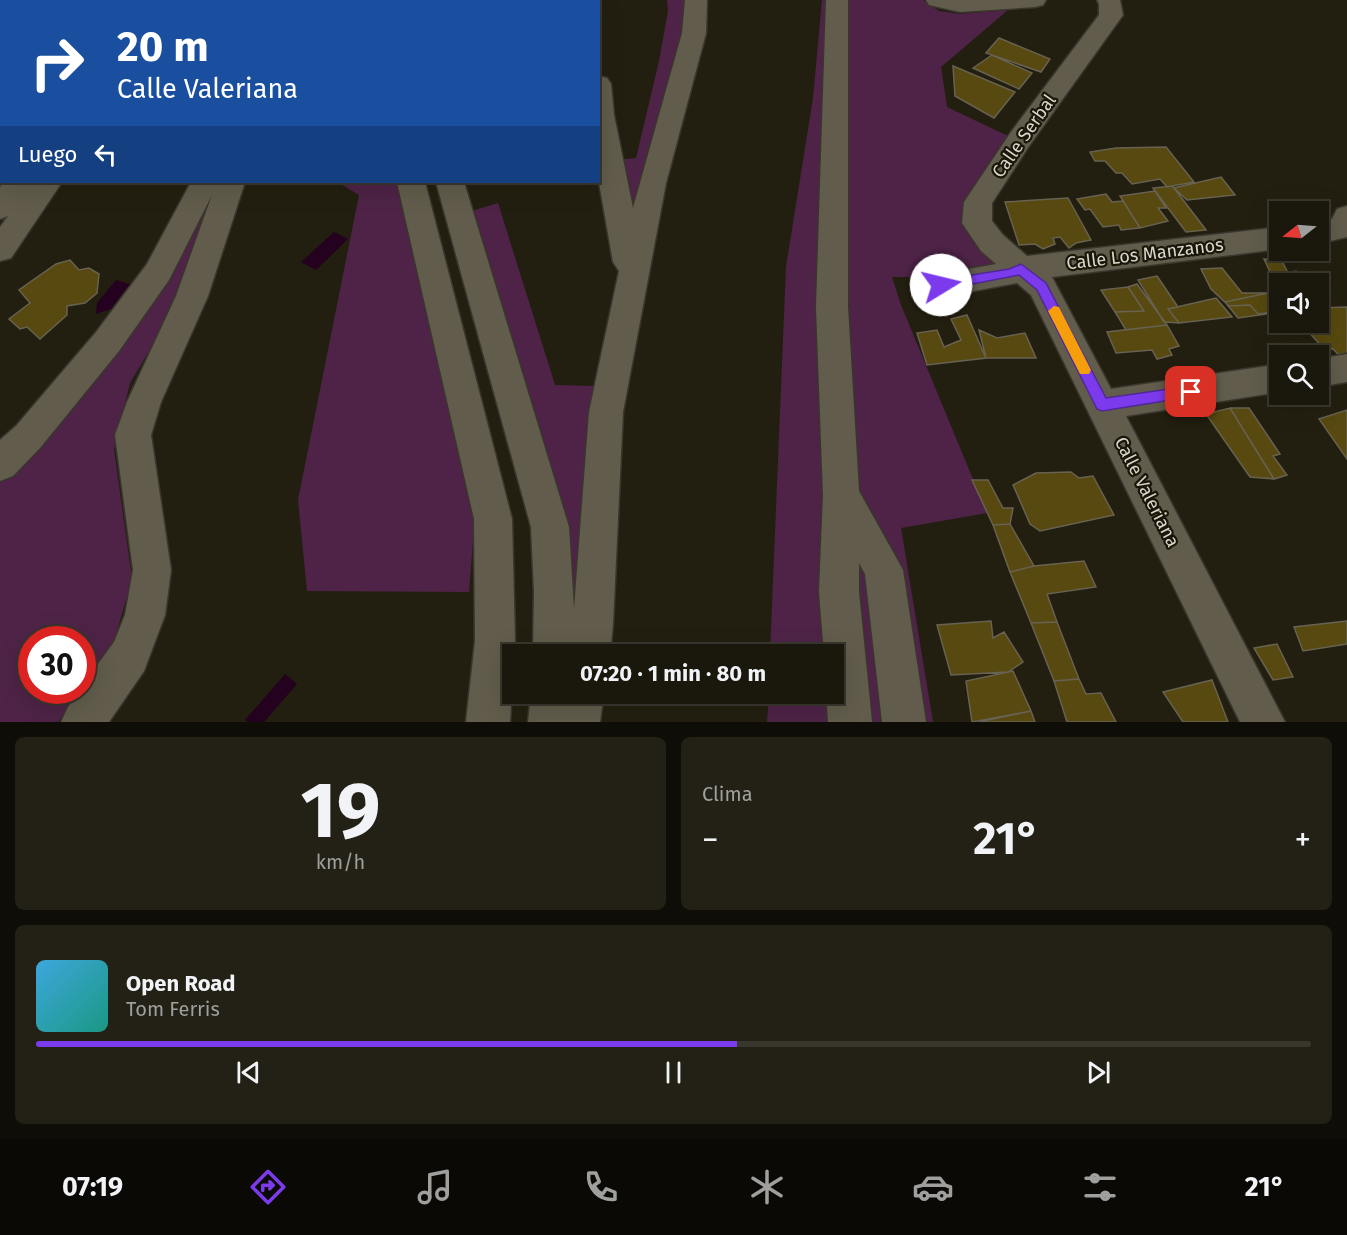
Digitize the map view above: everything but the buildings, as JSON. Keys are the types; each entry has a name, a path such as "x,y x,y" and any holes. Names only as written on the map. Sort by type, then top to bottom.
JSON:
{"street":[{"path":"590,644 606,412 651,183 694,33 696,0"},
{"path":"837,0 832,307 841,495 839,592 849,722"},
{"path":"937,0 960,5 1035,0"},
{"name":"Calle Serbal","path":"1021,269 992,243 977,223 978,202 1022,136 1111,15 1111,3 1108,0"},
{"path":"600,105 631,278"},
{"path":"0,208 18,183"},
{"path":"0,250 47,183"},
{"path":"0,464 28,437 108,341 158,272 204,183"},
{"path":"83,722 129,656 145,615 152,570 133,435 144,402 192,296 231,183"},
{"path":"411,183 493,519 495,641 488,722"},
{"path":"450,183 550,527 554,644"},
{"name":"Calle Los Manzanos","path":"941,285 1021,269 1269,239"},
{"name":"Calle Valeriana","path":"1021,269 1042,287 1263,722"},
{"path":"1329,371 1347,368"},
{"path":"1102,405 1269,380"},
{"path":"841,495 884,570 904,722"},
{"path":"550,722 551,704"},
{"path":"578,722 582,704"}],"shaded area":[{"path":"667,0 687,0 686,25 631,234 618,160 636,158 659,61 668,11"},
{"path":"822,0 923,0 939,11 960,14 1008,10 941,67 947,107 1010,137 969,202 1001,268 936,277 892,277 901,305 987,513 901,528 933,722 767,722 768,704 844,704 844,644 770,644 786,267 813,98"},
{"path":"214,183 219,183 170,316 130,383 114,449 132,579 112,648 96,670 96,626 18,626 18,704 71,704 58,722 0,722 0,479 171,270"},
{"path":"339,183 401,183 471,482 475,514 469,592 307,591 298,500 359,195"},
{"path":"498,203 555,385 594,386 575,644 572,644 468,212"},
{"path":"334,232 348,239 316,270 301,262"},
{"path":"116,280 130,284 111,309 96,314 97,303"},
{"path":"285,674 297,684 264,722 245,720"}],"slow traffic":[{"path":"1054,311 1084,370"}],"route":[{"path":"941,285 1021,269 1042,287 1102,405 1191,392"}]}
